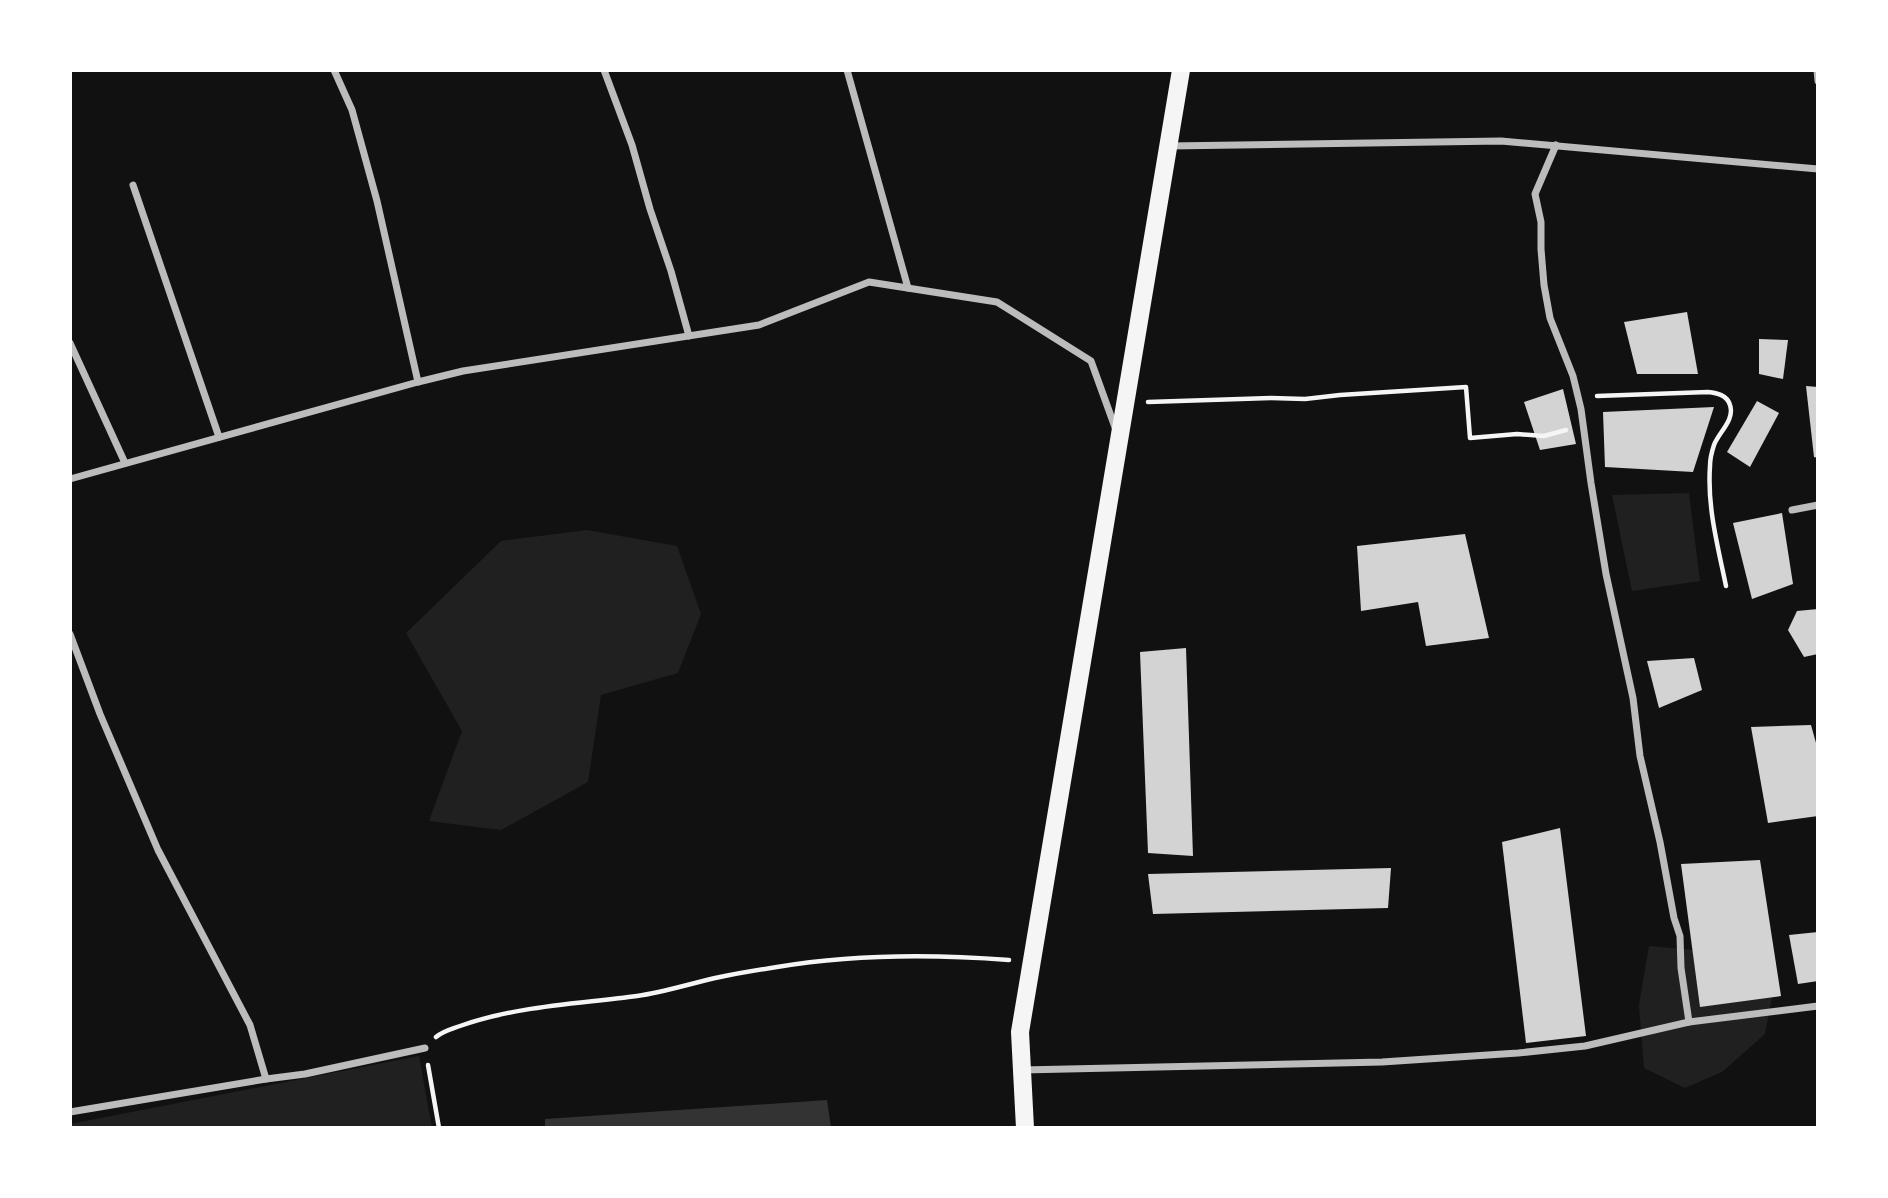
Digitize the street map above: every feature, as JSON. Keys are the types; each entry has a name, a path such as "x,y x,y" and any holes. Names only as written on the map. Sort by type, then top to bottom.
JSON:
{"main road":[{"path":"1025,1128 1020,1032 1181,70"}],"street":[{"path":"334,70 352,110 377,201 418,382"},
{"path":"604,70 632,145 689,335"},
{"path":"847,70 908,288"},
{"path":"1817,70 1818,81"},
{"path":"1168,146 1501,141 1818,169"},
{"path":"1556,145 1535,194 1541,222 1542,261 1550,318 1573,376 1584,426 1606,575 1633,698 1640,756 1680,936 1681,968 1689,1022"},
{"path":"133,185 219,437"},
{"path":"70,479 463,371 759,324 869,282 997,302 1091,361 1120,441"},
{"path":"70,343 125,463"},
{"path":"1792,510 1818,505"},
{"path":"70,634 100,715 159,850 250,1025 266,1079"},
{"path":"1022,1070 1381,1062 1518,1053 1585,1046 1689,1022 1818,1006"},
{"path":"70,1112 304,1074 425,1048"}],"path":[{"path":"1127,398 1143,402 1305,399 1466,387 1470,438 1517,434 1544,436 1584,426"},
{"path":"1578,397 1708,392 1726,398 1730,404 1730,416 1714,445 1710,468 1713,526 1726,586"},
{"path":"439,1128 425,1048 441,1033 471,1022 560,1005 640,996 723,976 781,966 866,957 948,955 1031,961"}],"shaded area":[{"path":"1689,493 1700,581 1632,591 1612,495"},
{"path":"587,530 677,546 701,614 678,673 601,695 588,782 501,830 429,821 462,731 406,633 501,541"},
{"path":"1649,946 1739,954 1777,970 1765,1034 1722,1072 1685,1088 1644,1068 1639,1005"},
{"path":"419,1056 432,1128 70,1128 70,1124"},
{"path":"827,1100 831,1128 545,1128 545,1119"}],"building":[{"path":"1687,312 1698,374 1637,374 1624,322"},
{"path":"1759,339 1788,340 1783,379 1759,374"},
{"path":"1806,386 1818,387 1818,458 1814,457"},
{"path":"1563,389 1576,444 1540,450 1524,402"},
{"path":"1757,401 1779,413 1750,467 1727,452"},
{"path":"1714,407 1693,472 1605,467 1603,412"},
{"path":"1782,513 1793,584 1752,599 1733,523"},
{"path":"1465,534 1489,638 1426,646 1418,602 1361,611 1357,546"},
{"path":"1818,609 1818,654 1804,657 1788,630 1797,611"},
{"path":"1186,648 1193,856 1148,853 1140,652"},
{"path":"1694,658 1702,690 1659,708 1647,661"},
{"path":"1811,725 1818,750 1818,816 1768,823 1751,727"},
{"path":"1560,828 1586,1036 1526,1043 1502,842"},
{"path":"1760,860 1781,996 1700,1007 1681,864"},
{"path":"1391,868 1388,908 1153,914 1148,874"},
{"path":"1818,932 1818,981 1798,984 1789,935"}]}
